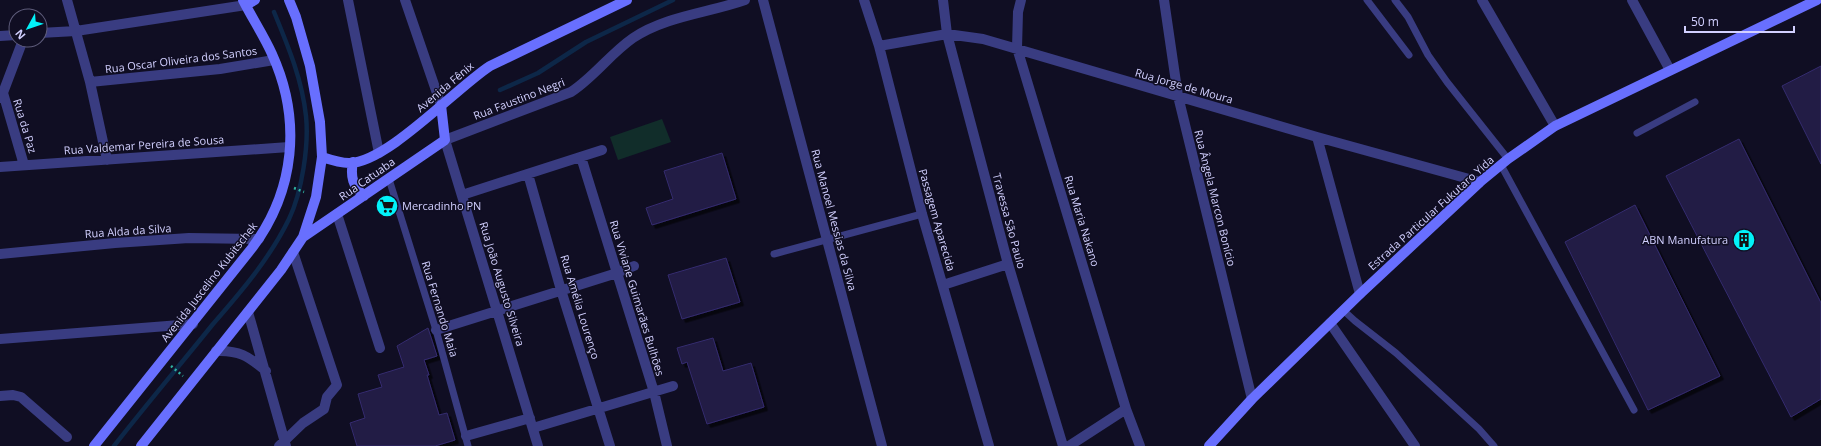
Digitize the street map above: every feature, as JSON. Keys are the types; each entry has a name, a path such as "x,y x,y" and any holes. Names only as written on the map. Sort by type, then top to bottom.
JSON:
{"street":[{"path":"67,0 90,82 106,160"},
{"path":"141,446 248,312 303,237 316,197 322,157 320,122 310,66 298,24 289,0"},
{"path":"348,0 379,153"},
{"path":"405,0 441,105"},
{"name":"Avenida Fênix","path":"322,157 334,161 353,162 366,159 379,153 408,133 477,74 490,66 627,0"},
{"name":"Rua Faustino Negri","path":"444,140 571,92 580,86 617,50 648,29 665,22 722,8 745,0"},
{"name":"Rua Manoel Messias da Silva","path":"763,0 882,446"},
{"name":"Passagem Aparecida","path":"864,0 879,46 922,214 944,285 989,446"},
{"name":"Travessa São Paulo","path":"943,0 947,34 1008,264 1063,446"},
{"name":"Rua Maria Nakano","path":"1021,0 1018,12 1017,48 1126,409 1140,446"},
{"name":"Rua Ângela Marcon Bonício","path":"1164,0 1178,96 1252,400"},
{"path":"1482,0 1556,126"},
{"path":"1632,0 1670,70"},
{"name":"Estrada Particular Fukutaro Yida","path":"1209,446 1252,400 1343,310 1480,182 1505,162 1556,126 1817,0"},
{"path":"48,33 76,31 248,2"},
{"name":"Avenida Juscelino Kubitschek","path":"94,446 193,324 259,238 268,226 277,206 288,173 290,131 286,93 274,60 248,2"},
{"name":"Rua Jorge de Moura","path":"879,46 947,34 983,39 1317,137 1480,182"},
{"path":"1,96 20,48"},
{"name":"Rua Oscar Oliveira dos Santos","path":"90,82 220,69 274,60"},
{"name":"Rua da Paz","path":"1,96 24,165"},
{"name":"Rua João Augusto Silveira","path":"441,105 444,140 538,446"},
{"path":"1317,137 1360,294"},
{"name":"Rua Catuaba","path":"303,237 444,140"},
{"name":"Rua Valdemar Pereira de Sousa","path":"0,167 289,147"},
{"path":"462,195 602,150"},
{"name":"Rua Viviane Guimarães Bulhões","path":"581,157 654,392 667,446"},
{"path":"353,162 351,172 352,181 357,190 364,196"},
{"name":"Rua Amélia Lourenço","path":"528,174 561,290 610,446"},
{"path":"337,214 380,348"},
{"name":"Rua Alda da Silva","path":"0,254 115,243 189,238 259,238"},
{"path":"283,445 302,423 324,409 328,396 336,385 293,252"},
{"path":"944,285 1008,264"},
{"path":"436,330 617,273 634,266"},
{"path":"248,312 266,370 283,445"},
{"path":"1330,323 1415,446"},
{"path":"0,339 193,324"},
{"path":"216,351 228,350 243,354 266,370"},
{"path":"467,441 531,423 598,408 673,386"},
{"path":"0,396 13,395 21,397 67,437"},
{"path":"1069,446 1126,409"}],"lane":[{"path":"1367,0 1410,55"},
{"path":"1395,0 1408,17 1428,55 1505,162 1634,410"},
{"path":"1637,134 1695,102"},
{"name":"Rua Fernando Maia","path":"389,179 436,330 467,441"},
{"path":"774,254 922,214"},
{"path":"1343,310 1396,353 1479,429 1494,446"}],"path":[{"path":"293,188 304,192"},
{"path":"168,364 183,376"}],"green space":[{"path":"662,119 671,142 618,160 610,137"}],"building":[{"path":"1821,66 1821,164 1782,86"},
{"name":"ABN Manufatura","path":"1739,139 1821,303 1821,399 1791,417 1666,176"},
{"path":"722,153 736,199 652,225 646,208 673,199 664,171"},
{"path":"1635,205 1720,376 1648,410 1565,242"},
{"path":"726,258 740,302 682,319 668,275"},
{"path":"428,328 437,356 424,360 429,375 427,375 439,415 447,413 455,440 435,446 357,446 350,423 365,418 358,394 382,387 378,375 404,367 397,346"},
{"path":"713,338 723,371 751,363 764,407 707,424 687,362 682,364 677,348"}],"waterway":[{"path":"500,90 538,73 586,42 673,0"},
{"path":"114,446 234,300 264,261 294,208 304,168 307,128 306,116 298,76 274,12"}],"place":[{"name":"Mercadinho PN","path":"387,206"},
{"name":"ABN Manufatura","path":"1744,240"}]}
